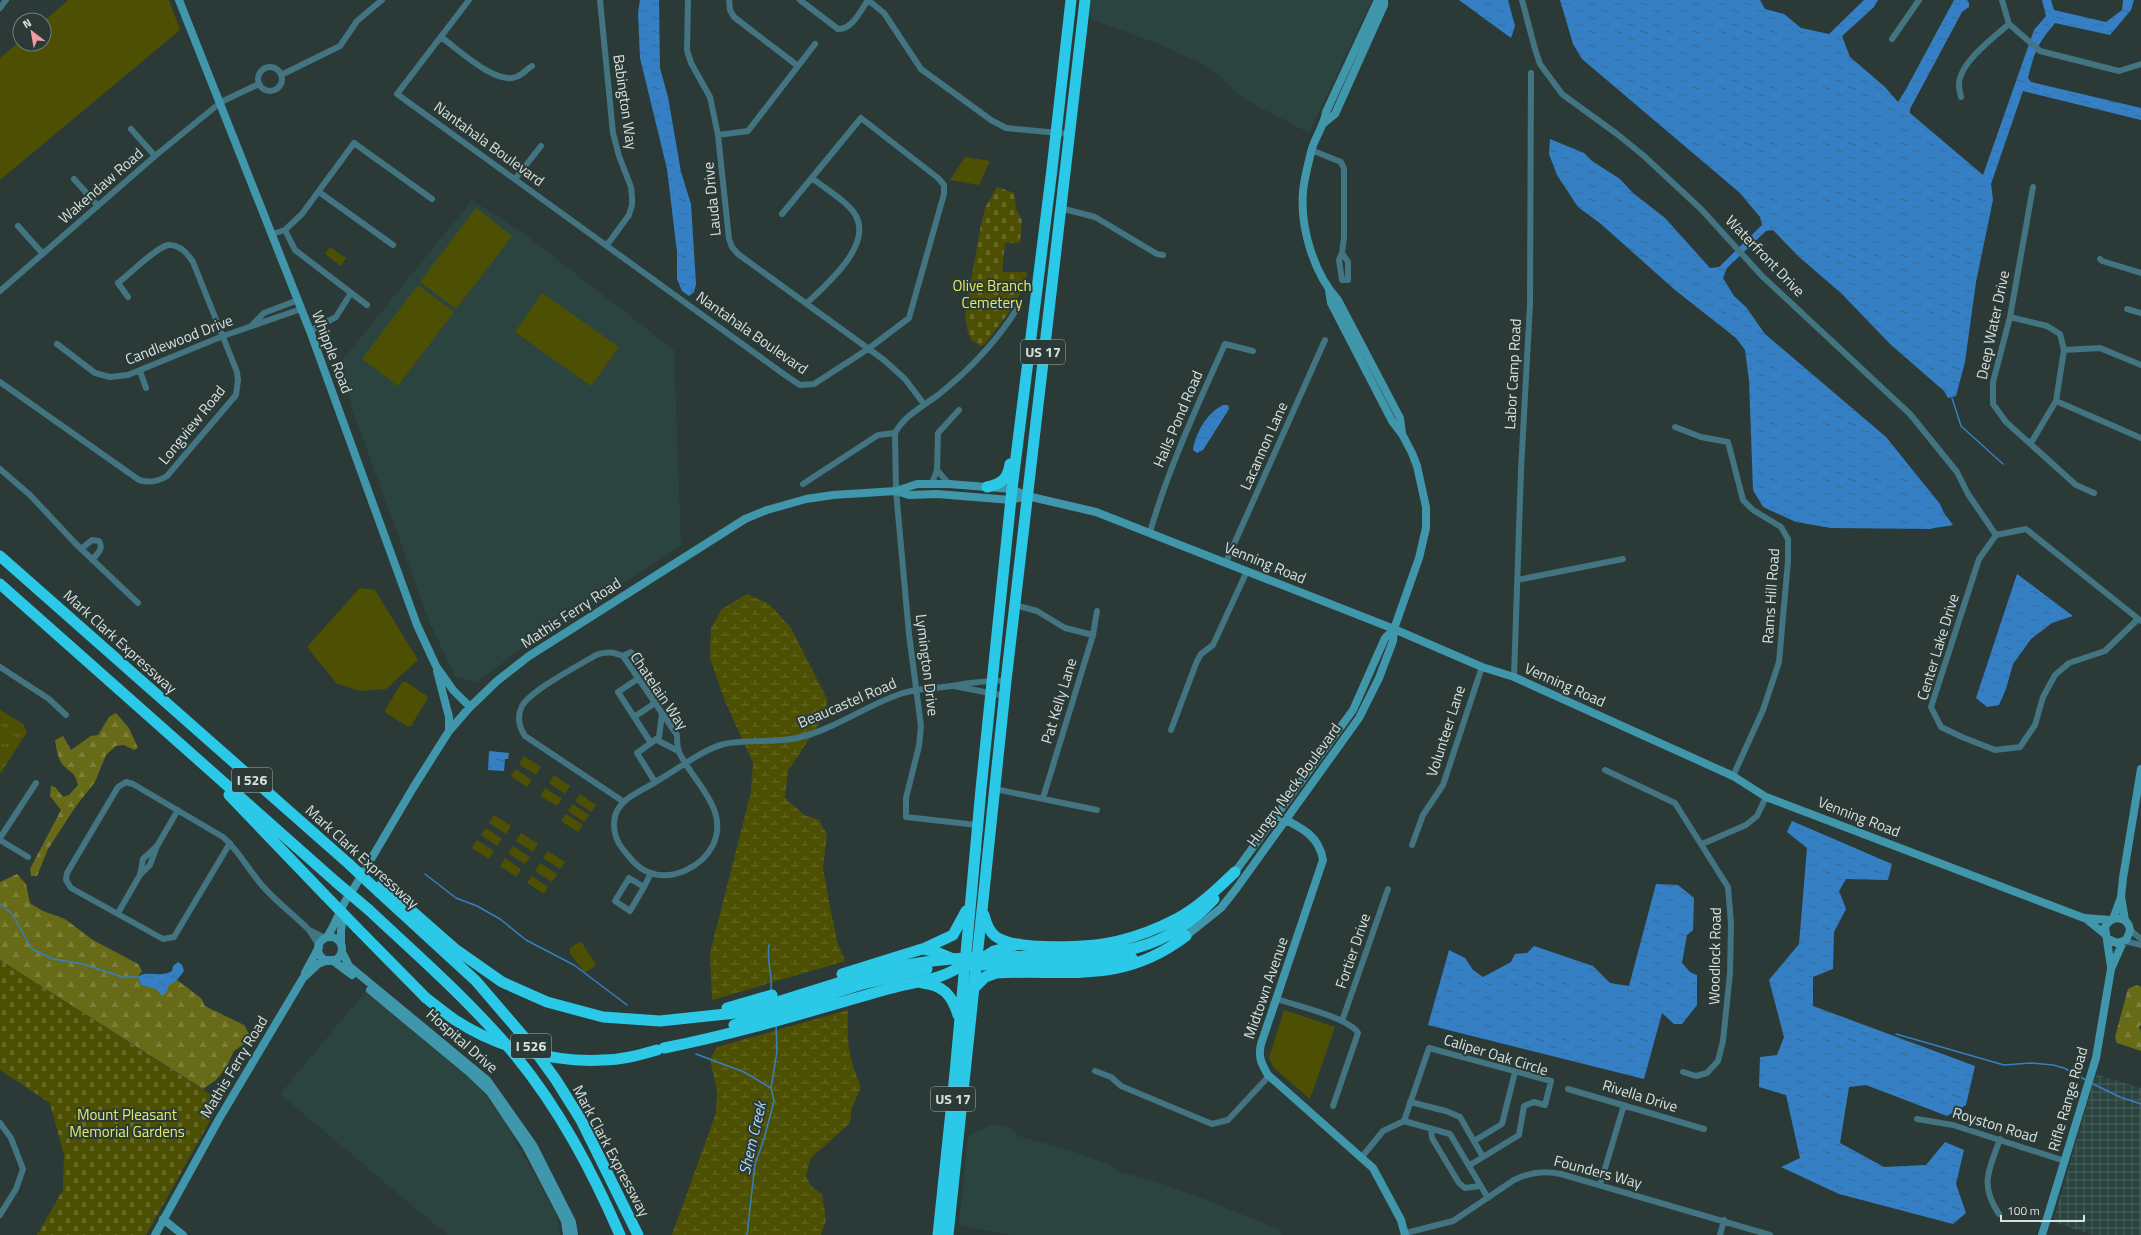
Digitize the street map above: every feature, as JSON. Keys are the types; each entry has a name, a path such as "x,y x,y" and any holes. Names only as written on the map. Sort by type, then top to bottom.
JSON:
{"highway":[{"name":"US 17","path":"938,1235 956,1073 959,1020 990,694 1017,444 1056,133 1070,0"},
{"name":"US 17","path":"948,1235 1006,682 1085,0"},
{"path":"987,487 995,485 1007,477 1012,450 1017,444"},
{"name":"Mark Clark Expressway","path":"0,556 287,811 381,888 476,981 534,1049 556,1080 588,1132 638,1235"},
{"name":"Mark Clark Expressway","path":"0,584 369,910 463,998 529,1072 583,1156 620,1235"},
{"path":"167,731 426,998 456,1021 488,1037 525,1051 567,1058 603,1060 630,1057 705,1040 888,989 918,983 950,973 965,963 977,961 994,951 1020,944"},
{"path":"982,908 988,928 996,937 1020,944 1086,946 1136,936 1180,917 1206,898 1235,872"},
{"path":"381,888 460,952 502,982 529,995 567,1009 603,1017 660,1022 745,1012 858,981 949,966 1104,955 1135,949 1153,944 1192,920 1221,891 1235,872"},
{"path":"690,1019 922,949 953,935 970,903"},
{"path":"1047,960 1085,964 1123,961 1147,954 1186,936"},
{"path":"974,988 985,977 1004,973 1078,974 1118,969 1160,954 1186,936"},
{"path":"922,949 934,951 965,963"},
{"path":"977,961 1004,973"},
{"path":"661,1049 858,981"},
{"path":"918,983 930,984 945,990 953,1000 959,1020"}],"main road":[{"name":"Whipple Road","path":"179,0 221,102 298,300 417,624 436,666 453,690 470,707"},
{"name":"Hungry Neck Boulevard","path":"1186,936 1221,908 1286,820 1365,707 1393,640 1394,629 1419,558 1426,528 1426,507 1417,466 1402,434 1400,418 1338,300 1329,290 1316,263 1307,236 1304,215 1303,192 1311,150 1324,123 1326,112 1378,0"},
{"name":"Hungry Neck Boulevard","path":"1324,123 1335,114 1384,5 1384,0"},
{"name":"Mathis Ferry Road","path":"896,491 910,485 932,483 1012,489 1027,496"},
{"name":"Mathis Ferry Road","path":"326,938 334,927 342,906 413,788 449,731 470,707 497,681 529,656 745,519 767,510 806,499 833,495 896,491 909,494 936,494 1011,500 1027,496"},
{"name":"Venning Road","path":"1027,496 1086,508 1394,629 1482,667 1514,677 1733,776 1766,797 2084,918 2107,937"},
{"name":"Hungry Neck Boulevard","path":"1235,872 1353,710 1386,638 1394,629"},
{"path":"436,666 449,717 449,731"},
{"path":"2121,897 2125,920 2130,930 2128,937 2124,941 2115,943 2107,937 2105,927 2112,919 2121,897 2141,769"},
{"name":"Midtown Avenue","path":"1276,815 1307,832 1315,839 1321,849 1323,860 1259,1054 1260,1063 1269,1076 1373,1168 1381,1181 1406,1234"},
{"name":"Mathis Ferry Road","path":"341,943 342,920 354,888"},
{"name":"Venning Road","path":"2084,918 2112,919"},
{"path":"2112,919 2119,918 2125,920"},
{"name":"Rifle Range Road","path":"2107,937 2111,969"},
{"path":"326,938 336,938 341,943 342,952 336,959 330,960 321,955 319,947 326,938"},
{"name":"Rifle Range Road","path":"2042,1235 2096,1058 2111,969 2124,941"},
{"name":"Mathis Ferry Road","path":"155,1235 220,1119 303,978 319,947"},
{"name":"Hospital Drive","path":"342,952 349,966 428,1030 491,1084 533,1145 549,1173 572,1222 574,1235"},
{"name":"Mathis Ferry Road","path":"303,978 318,964 330,960"},
{"name":"Hospital Drive","path":"330,960 374,992 470,1073 490,1092 526,1146 565,1221 567,1235"},
{"path":"163,1219 183,1235"}],"street":[{"path":"0,8 6,0"},
{"path":"281,74 340,46 357,21 382,0"},
{"name":"Nantahala Boulevard","path":"469,0 397,94 800,385 807,386 821,381 868,349 909,318 944,194 944,185 938,178 861,118 782,214"},
{"name":"Babington Way","path":"600,0 613,132 619,156 631,187 632,198 629,215 607,245"},
{"name":"Lauda Drive","path":"688,0 687,50 691,63 710,97 718,135 729,239 732,247 738,254 808,303 884,360 894,369 924,404"},
{"path":"729,0 730,10 734,17 798,66"},
{"path":"800,0 838,29 843,29 848,26 868,0 884,13 921,69 991,120 1006,128 1069,134"},
{"name":"Waterfront Drive","path":"1522,0 1534,49 1540,64 1562,94 1617,134 1644,156 1701,209 1749,259 1762,276 1910,414 1957,472 1968,494 1996,535"},
{"path":"1892,39 1919,0"},
{"path":"2002,0 2009,24 2040,51 2119,71 2141,64"},
{"path":"1961,97 1959,85 1960,76 1981,47 2009,24"},
{"path":"441,37 493,76 506,78 516,77 532,66"},
{"path":"718,135 748,131 815,44"},
{"path":"265,68 276,69 281,74 281,83 276,89 264,90 259,84 258,77 265,68"},
{"name":"Labor Camp Road","path":"1514,677 1530,304 1530,73"},
{"name":"Wakendaw Road","path":"0,291 155,156 221,102 259,84"},
{"path":"131,129 155,156"},
{"path":"272,234 285,230 296,222 354,143 432,199"},
{"path":"515,179 541,146"},
{"path":"1311,150 1341,162 1344,169 1345,210 1342,253"},
{"path":"808,303 842,268 850,257 858,235 859,226 857,217 851,209 812,178"},
{"path":"74,179 98,206"},
{"name":"Deep Water Drive","path":"2033,187 2010,317 1993,382 1992,404 2006,422 2076,485 2094,494"},
{"path":"319,192 393,246"},
{"path":"1060,208 1095,217 1157,254 1163,255"},
{"path":"18,226 43,254"},
{"path":"285,230 295,250 367,305"},
{"name":"Longview Road","path":"0,382 139,480 154,482 167,476 236,395 238,380 237,372 193,262 187,253 179,247 169,245 158,250 118,283 128,297"},
{"path":"2100,259 2141,273"},
{"path":"310,332 336,317 351,293"},
{"name":"Candlewood Drive","path":"249,327 264,313 298,300"},
{"path":"896,491 895,433 905,418 938,395 972,364 1010,321 1018,307"},
{"name":"Candlewood Drive","path":"56,344 95,373 110,377 140,371 223,336 301,309"},
{"path":"2127,309 2141,313"},
{"path":"2010,317 2047,326 2060,334 2064,350 2056,401 2031,443"},
{"name":"Lacannon Lane","path":"1226,562 1325,340"},
{"name":"Halls Pond Road","path":"1150,532 1162,490 1178,449 1225,344 1253,351"},
{"path":"2064,350 2100,348 2141,365"},
{"path":"140,371 146,388"},
{"path":"2056,401 2141,438"},
{"path":"932,483 937,470 938,433 959,410"},
{"name":"Rams Hill Road","path":"1675,427 1701,437 1728,442 1743,500 1753,510 1781,527 1787,537 1788,560 1779,662 1763,710 1733,776"},
{"path":"803,484 878,435 895,433"},
{"path":"0,469 30,495 81,549 138,603"},
{"path":"937,470 949,484"},
{"name":"Lymington Drive","path":"896,491 915,690 921,734 906,798 906,817 978,825"},
{"name":"Center Lake Drive","path":"2026,529 2139,621 2105,651 2069,663 2055,675 2044,697 2036,725 2020,747 1995,750 1941,727 1931,707 1979,560 1996,535 2026,529"},
{"path":"81,549 92,540 99,541 101,547 100,550 92,560"},
{"path":"1517,580 1623,559"},
{"path":"1171,730 1197,661 1201,654 1213,645 1247,571"},
{"path":"1015,605 1037,611 1065,628 1093,635"},
{"name":"Pat Kelly Lane","path":"1043,798 1093,635 1097,611"},
{"name":"Chatelain Way","path":"624,802 525,736 521,729 519,720 522,706 534,694 596,655 605,652 613,652 623,656 677,735 678,751 687,764"},
{"path":"623,656 631,652 645,674 618,692 634,717 654,742 678,751"},
{"path":"0,667 49,699 66,716"},
{"name":"Volunteer Lane","path":"1412,845 1423,815 1443,785 1482,667"},
{"name":"Beaucastel Road","path":"624,802 712,748 725,744 797,738 818,731 893,697 915,690 965,683 992,681 1006,682"},
{"name":"Beaucastel Road","path":"952,686 1005,696"},
{"path":"634,717 655,703"},
{"path":"655,782 637,753 654,742 662,714"},
{"path":"624,802 615,817 614,827 618,840 632,860 639,867 651,873 676,873 694,866 710,851 717,836 718,826 714,807 687,764"},
{"name":"Woodlock Road","path":"1606,770 1675,803 1728,886 1731,924 1730,973 1723,1041 1718,1062 1712,1070 1702,1076 1691,1076 1683,1072"},
{"path":"230,843 174,937 163,939 71,888 66,880 67,873 118,787 126,782 133,784 178,810 230,843 259,882 309,930 319,947"},
{"path":"28,857 0,839 36,784"},
{"path":"995,789 1097,810"},
{"path":"1702,844 1746,825 1757,816 1766,797"},
{"path":"118,913 140,875 143,859 156,846 178,810"},
{"path":"644,887 629,878 615,901 630,911 644,887 651,873"},
{"name":"Fortier Drive","path":"1342,1022 1388,889"},
{"path":"309,930 326,938"},
{"path":"2130,930 2141,940"},
{"path":"2124,941 2141,945"},
{"path":"1277,999 1342,1022 1355,1028 1358,1033 1333,1106"},
{"name":"Caliper Oak Circle","path":"1404,1121 1429,1048 1551,1081 1545,1105 1534,1102 1524,1106 1519,1135 1470,1165"},
{"path":"1095,1071 1111,1077 1121,1086 1212,1124 1228,1120 1269,1076"},
{"path":"1474,1141 1502,1124 1515,1072"},
{"name":"Rivella Drive","path":"1568,1089 1704,1129"},
{"path":"1410,1102 1446,1111 1460,1117 1483,1157"},
{"path":"1600,1185 1624,1105"},
{"name":"Royston Road","path":"1917,1119 1953,1125 2065,1161"},
{"path":"1361,1158 1383,1131 1404,1121 1431,1130 1450,1134 1470,1165 1480,1186 1488,1198"},
{"path":"0,1123 12,1138 23,1169 16,1189 0,1215"},
{"path":"1431,1130 1432,1138 1459,1183 1465,1188 1480,1186"},
{"path":"1999,1214 1990,1201 1986,1182 2000,1139"},
{"name":"Founders Way","path":"1406,1234 1453,1221 1514,1180 1539,1172 1561,1174 1724,1220 1770,1235"},
{"path":"1720,1235 1724,1220"}],"shaded area":[{"path":"1091,0 1372,0 1309,133 1244,99 1209,67 1156,43 1091,19 1089,11"},
{"path":"472,200 528,237 674,350 681,545 583,610 520,649 476,683 455,676 429,621 352,408 340,363"},
{"path":"366,991 466,1075 484,1093 503,1119 556,1213 560,1235 447,1235 280,1094"},
{"path":"2098,1075 2141,1088 2141,1235 2093,1235 2056,1223 2054,1218 2095,1077"},
{"path":"994,1124 1013,1129 1018,1136 1069,1150 1110,1165 1121,1172 1154,1181 1199,1197 1278,1229 1281,1235 1013,1235 959,1225 968,1136"}],"green space":[{"path":"68,0 169,0 180,30 0,180 0,58 12,48 12,52 52,52 52,14"},
{"path":"965,157 990,161 979,185 950,180"},
{"name":"Olive Branch Cemetery","path":"997,187 1014,193 1016,209 1022,220 1020,243 1005,243 1002,272 1027,272 1025,281 1016,300 985,344 981,346 972,341 968,333 965,315 985,208"},
{"path":"476,208 512,236 456,309 420,282"},
{"path":"330,247 346,258 341,266 325,254"},
{"path":"418,285 454,312 398,386 362,359"},
{"path":"542,293 619,347 591,386 515,332"},
{"path":"360,588 375,590 418,660 386,689 361,691 337,684 307,647"},
{"path":"747,594 769,604 791,628 827,699 826,713 788,771 785,798 804,815 819,820 827,835 823,868 837,941 845,961 712,1000 710,953 751,792 753,763 724,699 710,658 711,628 722,609"},
{"path":"402,682 406,682 428,698 411,726 408,727 386,713 385,710"},
{"path":"0,710 23,724 27,732 0,774"},
{"path":"116,713 129,728 138,748 134,750 124,745 116,746 106,755 95,782 76,806 48,849 37,876 31,876 30,869 61,810 50,796 51,786 55,787 63,797 69,795 78,785 74,775 63,765 60,760 55,740 63,736 71,750 91,736 98,735 109,717"},
{"path":"524,756 541,767 536,775 519,764"},
{"path":"516,769 532,780 527,787 511,776"},
{"path":"554,775 570,786 565,794 549,783"},
{"path":"545,788 562,799 557,806 540,796"},
{"path":"580,794 596,805 591,812 575,801"},
{"path":"573,804 589,815 584,822 568,811"},
{"path":"566,814 583,825 578,832 561,821"},
{"path":"494,815 511,826 506,834 489,823"},
{"path":"486,828 502,839 497,846 481,835"},
{"path":"521,833 538,844 533,852 516,841"},
{"path":"477,840 494,851 489,859 472,848"},
{"path":"513,846 530,857 525,864 508,853"},
{"path":"548,851 565,862 560,869 543,858"},
{"path":"505,858 521,869 516,877 500,866"},
{"path":"540,863 557,874 552,882 535,871"},
{"path":"17,874 26,884 30,903 43,911 65,919 93,940 138,964 142,971 138,977 141,985 164,987 177,980 201,998 205,1006 244,1025 249,1034 244,1044 234,1051 226,1068 216,1080 203,1089 0,960 0,882"},
{"path":"532,876 548,887 544,894 527,883"},
{"path":"579,942 582,943 595,963 595,966 586,972 583,971 570,953 570,948"},
{"name":"Mount Pleasant Memorial Gardens","path":"0,960 221,1101 146,1235 37,1235 63,1190 64,1155 50,1103 0,1070"},
{"path":"2136,985 2141,987 2141,1025 2139,1027 2141,1031 2141,1051 2117,1043 2115,1037 2128,989"},
{"path":"848,1010 849,1049 853,1067 861,1087 852,1107 850,1123 810,1159 806,1177 813,1188 822,1194 826,1220 821,1235 672,1235 716,1113 717,1091 710,1059 717,1047"},
{"path":"1284,1010 1335,1027 1310,1099 1274,1068 1269,1058"}],"water":[{"path":"640,0 659,0 660,68 668,97 681,172 691,204 696,284 694,292 689,296 682,291 677,279 677,252 667,169 640,58 638,13"},
{"path":"1459,0 1508,0 1515,26 1511,38"},
{"path":"1560,0 1760,0 1765,9 1784,14 1801,28 1829,34 1864,0 1878,0 1874,7 1842,36 1850,57 1885,87 1898,102 1954,0 1967,0 1969,7 1962,12 1910,109 1910,113 1983,175 2034,30 2046,16 2042,0 2051,0 2054,10 2106,22 2122,10 2123,0 2134,0 2131,10 2110,35 2055,23 2037,48 2028,78 2031,82 2141,108 2141,120 2023,91 1991,184 1993,200 1976,282 1965,362 1956,396 1948,398 1944,391 1890,344 1842,294 1798,256 1773,230 1766,231 1727,268 1723,278 1734,296 1746,307 1765,334 1886,437 1940,504 1944,513 1953,525 1931,529 1831,528 1796,522 1763,507 1753,490 1749,380 1745,350 1736,338 1675,290 1601,224 1578,207 1557,175 1549,154 1550,139 1584,153 1592,161 1620,179 1633,193 1665,218 1710,268 1719,267 1762,225 1760,217 1740,193 1582,59 1573,44"},
{"path":"1223,405 1228,405 1229,409 1203,450 1197,453 1193,450 1194,443 1203,424 1217,408"},
{"path":"2017,574 2073,616 2052,623 2031,639 2013,664 2006,689 1999,705 1987,707 1976,698"},
{"path":"489,751 509,753 508,759 505,759 504,771 488,770"},
{"path":"1792,821 1892,864 1888,880 1846,879 1839,891 1846,909 1834,932 1833,969 1813,977 1813,1006 1975,1066 1966,1105 1947,1116 1866,1085 1849,1087 1840,1143 1884,1167 1926,1165 1945,1142 1964,1150 1956,1184 1966,1213 1953,1224 1839,1194 1781,1167 1800,1158 1786,1095 1759,1087 1760,1057 1777,1055 1784,1037 1769,980 1799,944 1807,848 1787,832"},
{"path":"1656,884 1678,885 1694,898 1693,930 1687,935 1682,963 1690,972 1697,975 1697,1005 1682,1024 1674,1024 1662,1013 1644,1079 1428,1025 1449,950 1465,958 1473,970 1483,977 1511,962 1515,954 1527,953 1534,946 1593,966 1610,983 1629,986"},
{"path":"178,962 182,965 184,971 177,980 168,986 168,989 162,996 156,989 141,985 138,977 146,974 168,973 172,971 173,966"}],"waterway":[{"path":"1952,398 1961,426 2003,464"},
{"path":"425,874 456,898 477,906 500,919 526,940 574,965 627,1005"},
{"path":"0,904 12,914 32,949 53,959 83,964 122,977 138,977"},
{"name":"Shem Creek","path":"769,945 768,957 771,990"},
{"name":"Shem Creek","path":"747,1235 755,1164 764,1139 774,1101 771,1088 777,1051 776,1025"},
{"path":"1896,1034 2004,1065 2031,1063 2053,1065 2064,1068 2086,1080"},
{"path":"696,1054 744,1072 771,1088"},
{"path":"2091,1083 2120,1097 2141,1104"}]}
